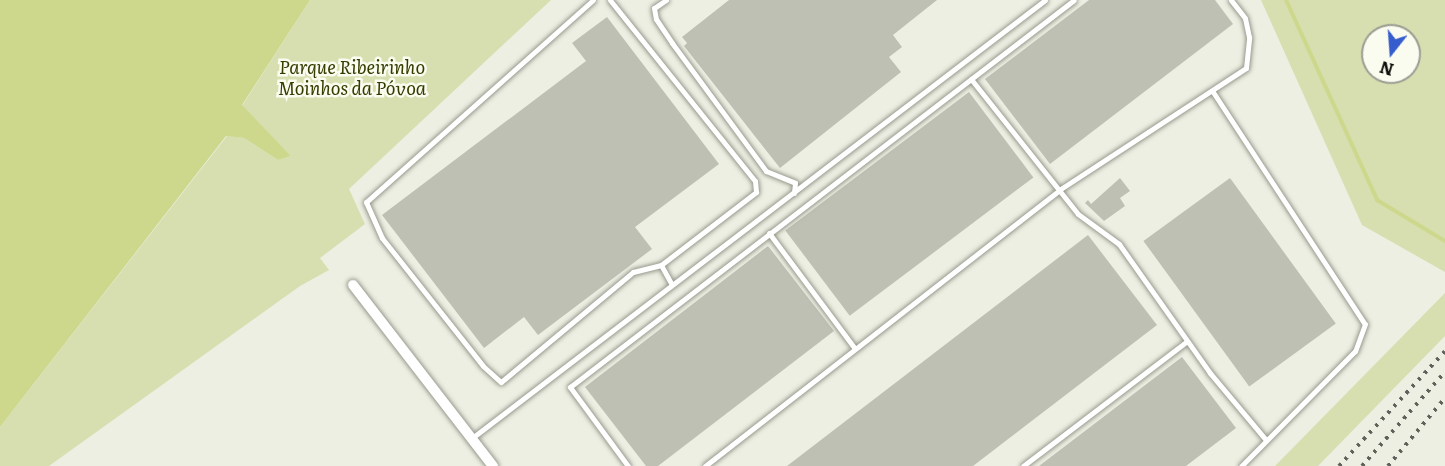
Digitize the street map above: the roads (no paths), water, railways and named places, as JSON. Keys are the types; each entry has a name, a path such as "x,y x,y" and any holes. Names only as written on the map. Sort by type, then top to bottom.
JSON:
{"street":[{"path":"353,285 493,466"}],"lane":[{"path":"593,0 366,202 382,238 483,366 501,382 633,272 661,265 756,192 755,181 610,0"},
{"path":"666,0 654,8 656,19 766,171 795,183 794,193"},
{"path":"472,438 671,283 794,193 1045,0"},
{"path":"628,466 570,387 1074,0"},
{"path":"705,466 1059,190 1213,92 1246,68 1249,37 1245,18 1232,0"},
{"path":"971,79 1078,214 1119,244 1187,341 1266,440"},
{"path":"1213,92 1365,324 1354,351 1241,466"},
{"path":"769,233 855,350"},
{"path":"661,265 671,283"},
{"path":"1023,466 1187,341"}],"waterway":[{"path":"1286,0 1377,200 1445,241"}],"railway":[{"path":"1339,466 1445,351"},
{"path":"1362,466 1445,372"},
{"path":"1388,466 1445,398"}],"park label":[{"name":"Parque Ribeirinho Moinhos da Póvoa","path":"352,78"}]}
